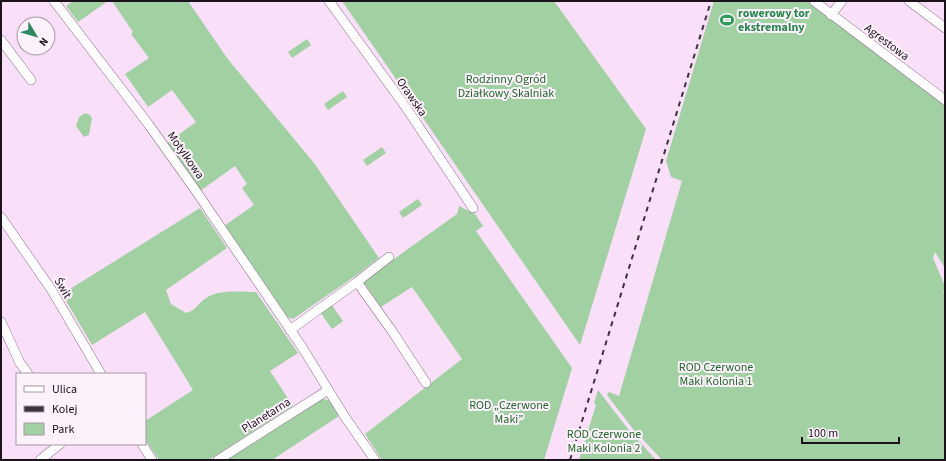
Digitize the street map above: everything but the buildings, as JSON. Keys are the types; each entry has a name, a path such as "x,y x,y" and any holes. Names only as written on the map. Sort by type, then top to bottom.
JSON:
{"street":[{"name":"Motylkowa","path":"54,1 149,125 196,191 302,347 345,417 374,460"},
{"name":"Orawska","path":"329,1 405,106 473,208"},
{"name":"Agrestowa","path":"814,1 945,100"},
{"path":"831,15 842,1"},
{"path":"909,1 945,28"},
{"path":"1,40 31,80"},
{"name":"Świt","path":"1,217 44,279 100,373"},
{"path":"290,330 389,258"},
{"path":"357,282 392,331 426,383"},
{"path":"1,322 20,363 27,373"},
{"name":"Planetarna","path":"218,460 328,390"},
{"path":"40,460 59,445"},
{"path":"143,445 152,460"}],"green space":[{"path":"73,1 108,1 78,22 66,6"},
{"path":"112,1 188,1 227,58 314,163 379,258 293,319 286,317 224,226 254,205 242,188 247,184 235,166 200,191 167,143 196,122 172,90 148,107 125,74 149,58 131,34 133,32"},
{"name":"Rodzinny Ogród Działkowy Skalniak","path":"342,1 554,1 646,129 580,345"},
{"name":"ROD Czerwone Maki Kolonia 1","path":"714,1 810,1 833,21 945,106 945,268 935,252 933,258 945,286 945,290 943,292 945,295 945,460 662,460 633,429 607,395 609,392 619,396 682,181 671,177 666,161"},
{"path":"307,39 311,45 292,58 288,52"},
{"path":"343,91 347,97 328,110 324,104"},
{"path":"85,113 90,115 92,118 89,135 84,137 76,126 79,117"},
{"path":"382,147 386,153 367,166 363,160"},
{"path":"418,199 422,205 403,218 399,212"},
{"name":"ROD „Czerwone Maki”","path":"459,206 475,214 483,226 476,231 572,368 544,460 382,460 365,434 462,359 412,287 381,307 363,281 457,214"},
{"path":"200,208 227,248 166,290 171,304 186,313 195,309 206,298 217,293 256,292 298,353 270,371 293,406 209,460 159,460 146,440 146,420 193,390 145,312 92,345 62,294"},
{"path":"331,304 343,321 332,329 320,312"},
{"name":"ROD Czerwone Maki Kolonia 2","path":"598,390 628,429 656,460 579,460 596,405 594,403"},
{"path":"321,399 329,400 339,416 272,460 227,460"}],"railway":[{"path":"570,460 711,1"}],"place":[{"name":"rowerowy tor ekstremalny","path":"727,20"}]}
